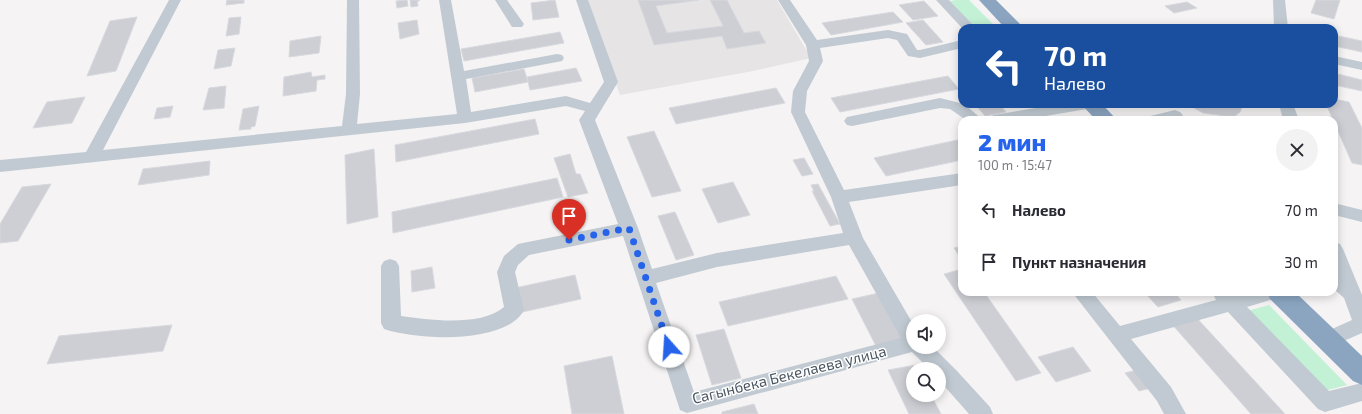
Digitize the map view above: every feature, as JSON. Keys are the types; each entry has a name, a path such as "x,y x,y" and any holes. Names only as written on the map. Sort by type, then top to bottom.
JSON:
{"highway":[{"path":"987,0 1011,24"},
{"path":"1095,108 1103,116"},
{"path":"1283,296 1362,372"}],"street":[{"path":"91,157 175,0"},
{"path":"349,130 353,94 353,0"},
{"path":"445,0 465,118"},
{"path":"501,0 517,24"},
{"name":"Сагынбека Бекелаева улица","path":"582,0 611,82 587,120 608,180 629,228 687,403 906,345"},
{"path":"784,0 813,45 816,61 800,91 798,112 839,197 854,238 906,330"},
{"path":"942,0 965,24"},
{"path":"1280,0 1281,24"},
{"path":"813,45 888,34 902,37 913,53 920,54 958,45"},
{"path":"458,76 557,58"},
{"path":"1338,61 1362,66"},
{"path":"0,166 465,118 566,101 594,109"},
{"path":"852,121 940,103 952,103 958,106"},
{"path":"961,108 970,116"},
{"path":"1021,116 1068,108"},
{"path":"839,197 958,180"},
{"path":"1338,210 1362,216"},
{"path":"390,266 391,323 434,329 482,326 509,317 514,310 506,272 510,261 524,249 629,228"},
{"path":"646,278 717,260 854,238"},
{"path":"1338,258 1362,320"},
{"path":"1338,282 1352,294"},
{"path":"1084,296 1164,394 1175,414"},
{"path":"1116,335 1227,298 1242,296"},
{"path":"1227,298 1325,402 1362,392"},
{"path":"1328,340 1362,324"},
{"path":"927,354 950,377 982,414"}],"shaded area":[{"path":"585,0 777,0 811,58 753,71 620,95"}],"green space":[{"path":"969,0 993,24 971,24 950,1"},
{"path":"1269,305 1347,385 1324,391 1247,311"}],"building":[{"path":"227,0 244,0 244,3 226,5"},
{"path":"407,0 408,6 397,8 396,1"},
{"path":"410,0 420,0 417,2 418,6 411,7"},
{"path":"555,0 559,17 533,20 531,3"},
{"path":"638,0 699,0 656,6 667,33 723,26 710,0 727,0 744,33 759,31 766,43 727,49 722,36 654,45"},
{"path":"1316,0 1340,0 1334,19 1311,13"},
{"path":"924,1 938,16 913,20 899,5"},
{"path":"1187,2 1197,8 1174,13 1165,6"},
{"path":"893,12 903,22 831,35 822,23"},
{"path":"137,17 116,71 87,76 110,21"},
{"path":"241,17 239,34 226,36 229,18"},
{"path":"417,20 419,34 400,39 398,23"},
{"path":"923,20 943,42 926,45 906,23"},
{"path":"560,32 564,43 464,61 461,49"},
{"path":"321,36 319,53 289,57 290,41"},
{"path":"1338,36 1362,41 1362,52 1338,47"},
{"path":"235,48 231,66 214,69 218,50"},
{"path":"576,68 582,81 530,90 527,77"},
{"path":"524,69 528,82 475,92 472,78"},
{"path":"311,72 312,77 325,75 325,79 317,80 316,91 283,96 284,77"},
{"path":"1338,74 1362,80 1362,91 1338,86"},
{"path":"948,76 958,88 958,89 840,112 831,98"},
{"path":"226,86 224,108 203,110 209,88"},
{"path":"776,88 785,103 676,124 669,108"},
{"path":"85,97 72,123 33,128 47,102"},
{"path":"1338,100 1349,102 1362,128 1362,165 1352,163 1338,131 1338,116 1331,116 1328,108 1338,108"},
{"path":"173,106 170,117 154,119 157,108"},
{"path":"259,106 255,126 251,127 251,129 239,130 243,109"},
{"path":"978,108 1002,108 1006,112 985,116"},
{"path":"1194,108 1242,108 1240,112 1235,116 1203,113"},
{"path":"535,119 539,134 396,162 395,145"},
{"path":"654,131 681,191 652,197 627,137"},
{"path":"958,140 958,161 886,176 874,158"},
{"path":"374,149 378,217 347,224 345,155"},
{"path":"570,154 576,174 580,174 588,193 568,197 554,158"},
{"path":"804,158 813,174 802,176 793,160"},
{"path":"210,161 209,175 138,185 143,169"},
{"path":"557,178 563,197 393,233 392,212"},
{"path":"733,182 750,215 718,223 702,189"},
{"path":"51,184 18,241 0,243 0,224 22,187"},
{"path":"818,184 840,224 830,226 812,191 814,191 811,185"},
{"path":"675,212 694,255 676,260 658,216"},
{"path":"958,247 958,254 954,248"},
{"path":"432,267 435,288 412,292 411,271"},
{"path":"958,270 958,295 944,274"},
{"path":"575,275 581,299 518,313 515,288"},
{"path":"836,276 848,299 728,326 719,302"},
{"path":"879,293 904,340 876,346 852,299"},
{"path":"959,296 987,296 1041,373 1016,381"},
{"path":"1148,296 1178,296 1181,300 1158,307"},
{"path":"1195,316 1285,414 1251,414 1170,322"},
{"path":"172,325 163,351 47,364 59,336"},
{"path":"724,329 741,378 712,385 696,335"},
{"path":"1073,347 1091,371 1056,382 1038,357"},
{"path":"612,356 624,414 572,414 564,366"},
{"path":"906,367 906,402 935,402 941,414 909,414 888,370"},
{"path":"1137,370 1151,388 1139,391 1125,373"},
{"path":"754,404 758,414 722,414 722,412"}],"route":[{"path":"569,240 629,228 669,347"}]}
